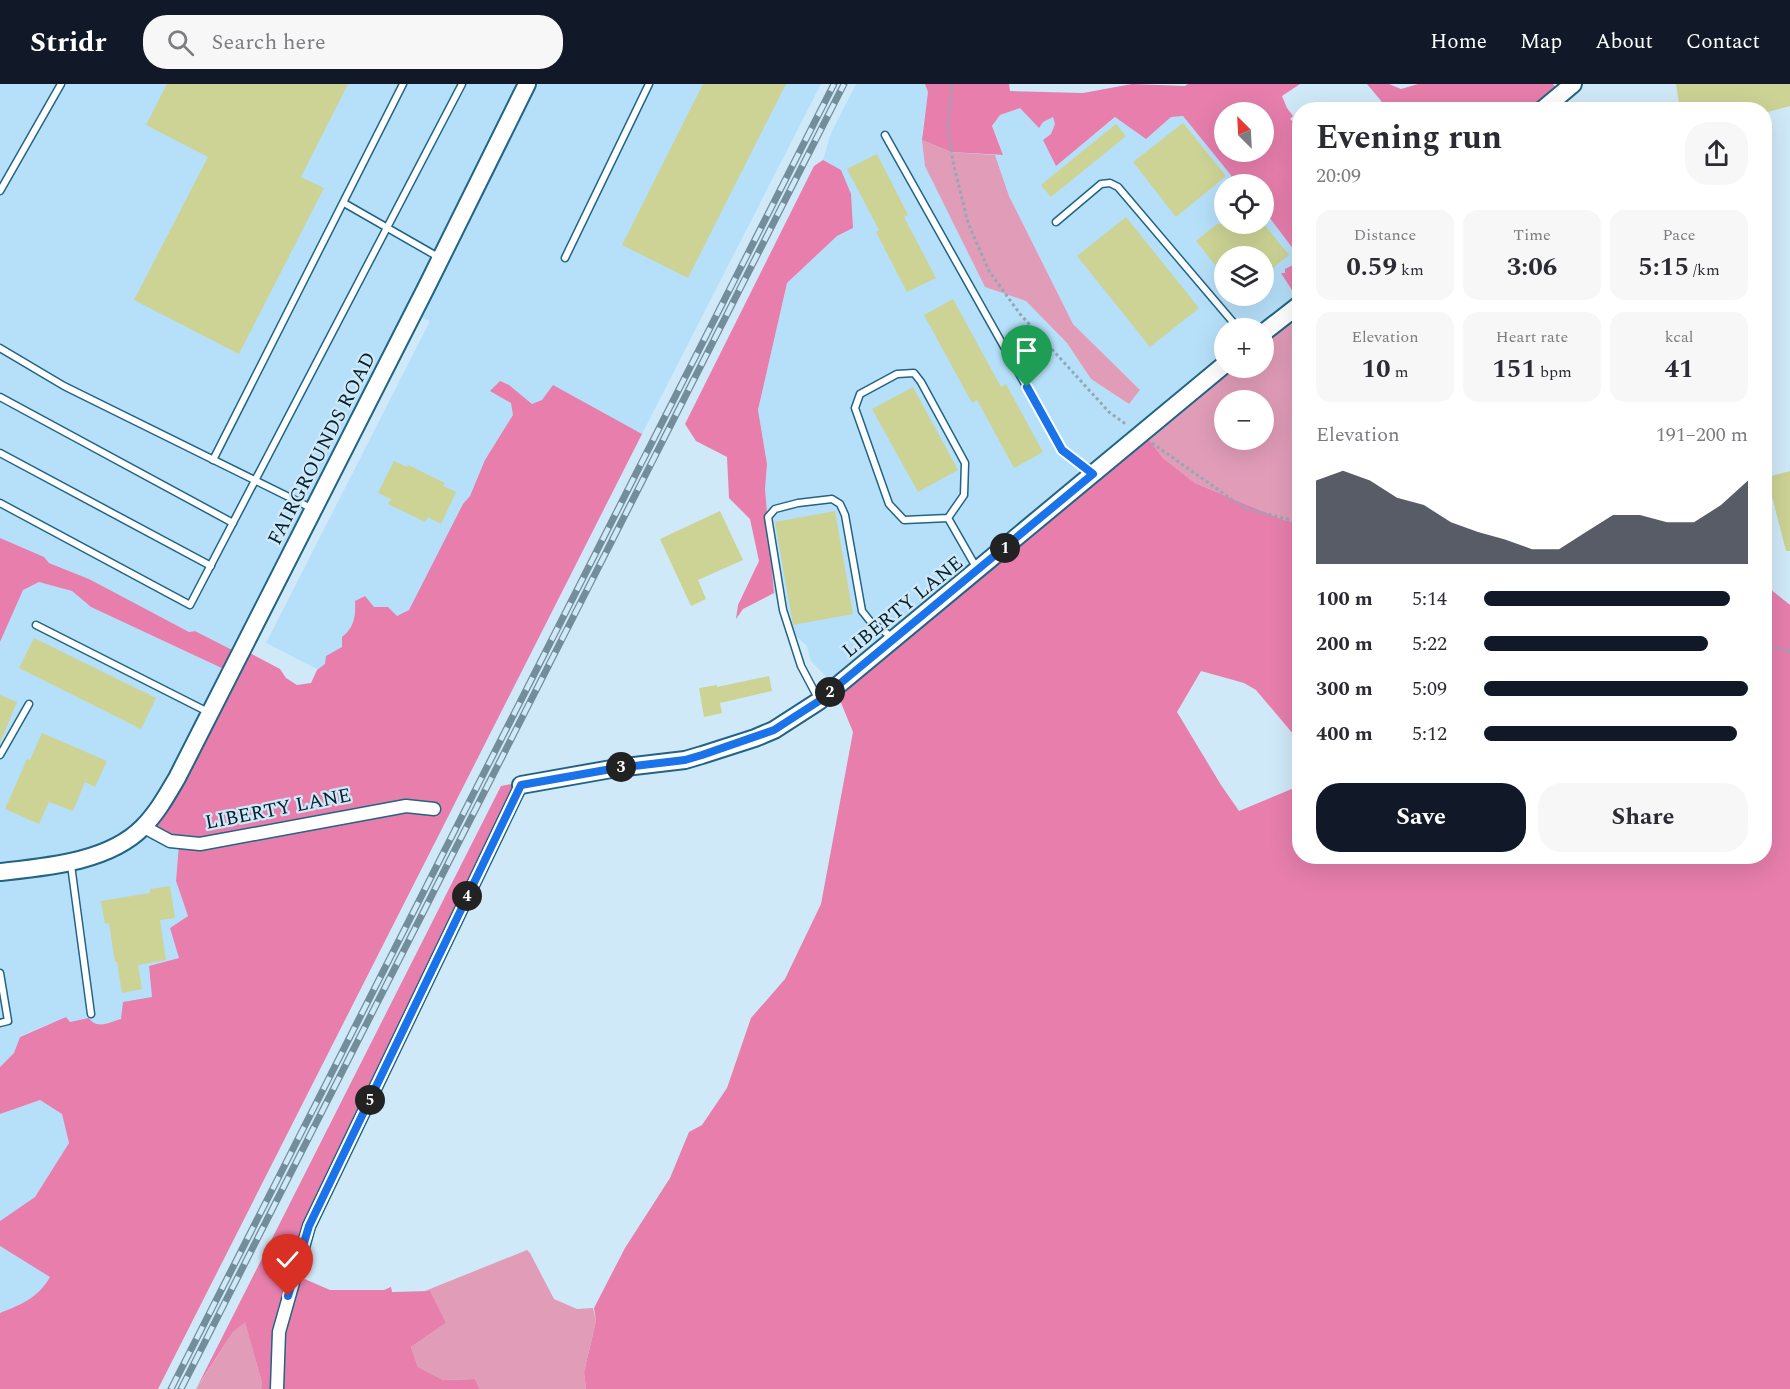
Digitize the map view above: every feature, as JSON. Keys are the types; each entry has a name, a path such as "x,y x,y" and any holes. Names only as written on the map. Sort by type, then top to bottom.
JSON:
{"street":[{"name":"FAIRGROUNDS ROAD","path":"144,827 177,778 527,84"},
{"path":"1552,102 1573,84"},
{"path":"1274,324 1292,310"},
{"name":"LIBERTY LANE","path":"521,785 617,768 685,760 774,730 819,701 1214,373"},
{"path":"277,1389 279,1332 309,1226 521,785"},
{"name":"LIBERTY LANE","path":"144,827 171,841 200,844 406,806 434,809"},
{"path":"0,872 43,867 107,851 123,843 144,827"}],"lane":[{"path":"0,191 61,84"},
{"path":"213,460 404,84"},
{"path":"0,503 190,605 462,84"},
{"path":"565,258 649,84"},
{"path":"885,135 1062,450 1093,474"},
{"path":"1056,222 1101,184 1110,183 1118,187 1229,318"},
{"path":"344,203 441,258"},
{"path":"0,348 64,386 314,509"},
{"path":"914,373 921,382 965,463 964,495 948,518 904,520 889,504 866,440 855,408 860,394 897,374 914,373"},
{"path":"0,397 233,523"},
{"path":"0,453 211,566"},
{"path":"819,701 801,666 783,610 768,517 775,509 798,503 832,499 840,504 845,515 862,611 870,621 895,639"},
{"path":"948,518 978,570"},
{"path":"36,626 210,713"},
{"path":"0,755 29,704"},
{"path":"70,861 92,1014"},
{"path":"0,973 8,1021 0,1023"}],"path":[{"path":"952,84 948,127 953,162 968,223 989,271 1020,314 1109,412 1202,480 1245,508 1292,520"},
{"path":"1772,646 1790,651"}],"shaded area":[{"path":"0,84 821,84 642,434 638,431 370,696 266,643 430,321 413,315 236,653 196,631 189,632 167,622 89,579 49,563 0,538"},
{"path":"856,84 925,84 928,92 922,135 985,287 1026,301 1067,343 1091,379 1129,404 1140,390 1073,324 1009,196 995,155 1003,154 992,127 1000,115 1020,108 1043,122 1053,117 1056,124 1051,134 1056,165 1116,117 1146,139 1171,117 1183,116 1214,154 1214,162 1220,162 1230,174 1214,174 1214,234 1274,234 1274,223 1292,246 1292,306 1274,320 1214,318 1214,372 834,685 811,661 807,646 792,632 774,593 765,489 767,464 758,410 787,283 837,236 853,228 835,167 823,160 831,133"},
{"path":"925,84 1009,84 1010,91 1083,93 1132,84 1185,86 1188,84 1300,84 1282,96 1292,115 1290,119 1292,121 1292,247 1274,224 1274,174 1230,174 1220,162 1274,162 1274,102 1214,102 1214,154 1183,116 1171,117 1146,139 1115,117 1056,166 1043,140 1051,134 1055,124 1053,117 1043,122 1039,128 1020,108 1000,115 992,126 1003,155 951,152 922,140 928,92"},
{"path":"1367,84 1389,84 1401,89 1418,84 1553,84 1559,91 1547,102 1382,102"},
{"path":"922,140 951,152 995,155 1009,196 1073,324 1140,390 1129,404 1091,379 1067,343 1026,301 985,287 925,166"},
{"path":"823,160 841,170 851,194 853,228 837,236 787,283 758,410 767,464 765,489 774,593 743,609 736,619 738,605 759,561 750,519 729,498 727,457 696,441 685,424 814,166"},
{"path":"1292,266 1292,290 1281,273 1285,273 1285,269"},
{"path":"1292,307 1292,522 1195,483 1163,458 1144,433 1214,376 1214,378 1274,378 1274,323"},
{"path":"500,381 509,385 532,404 542,400 553,385 642,434 158,1389 0,1389 0,1313 35,1295 50,1277 0,1246 0,1221 35,1197 69,1143 62,1114 40,1100 0,1114 0,1067 14,1053 20,1037 66,1017 70,1022 89,1018 96,1024 121,1019 123,1002 152,997 149,966 179,958 170,928 188,916 176,881 179,844 149,830 228,671 91,607 72,591 39,582 23,590 0,642 0,538 44,557 49,563 89,579 189,632 195,631 236,652 242,649 280,669 286,678 297,685 311,683 317,670 325,664 326,656 342,647 342,637 349,630 353,621 355,601 365,596 374,607 388,607 397,616 409,610 463,504 470,496 485,460 513,415 511,403 490,391"},
{"path":"1144,433 1163,458 1195,483 1292,522 1292,733 1256,690 1244,683 1201,671 1177,712 1239,811 1292,789 1292,864 1772,864 1772,590 1790,605 1790,1389 586,1389 584,1372 596,1321 594,1308 625,1248 670,1178 689,1132 702,1125 727,1088 751,1018 785,979 821,904 853,732 837,693"},
{"path":"39,582 72,591 91,607 228,671 179,844 176,881 188,916 170,928 180,958 149,966 152,997 122,1019 98,1026 70,1022 66,1017 20,1036 15,1053 0,1067 0,642 23,589"},
{"path":"512,784 515,792 293,1274 330,1290 384,1290 391,1287 392,1292 430,1291 446,1323 411,1347 418,1367 443,1380 475,1379 480,1389 261,1389 262,1383 245,1322 233,1332 197,1387 501,786"},
{"path":"40,1100 62,1114 69,1143 35,1197 0,1221 0,1114"},
{"path":"0,1246 51,1277 43,1290 24,1303 0,1313"},
{"path":"527,1250 554,1299 577,1309 593,1308 596,1321 584,1372 586,1389 480,1389 475,1379 443,1380 418,1367 411,1347 446,1323 425,1291"},
{"path":"245,1321 262,1383 261,1389 196,1389 233,1332"}],"building":[{"path":"167,84 348,84 301,177 324,188 239,354 134,300 208,157 146,125"},
{"path":"703,84 786,84 688,278 622,245"},
{"path":"1676,84 1790,84 1790,106 1772,111 1772,102 1679,102"},
{"path":"1183,123 1224,174 1214,174 1214,186 1176,217 1133,162"},
{"path":"1116,124 1126,136 1051,197 1041,185"},
{"path":"877,154 908,215 904,217 936,278 907,292 876,232 879,230 847,169"},
{"path":"1126,217 1199,308 1150,347 1077,256"},
{"path":"1214,226 1214,234 1272,234 1289,255 1274,267 1274,246 1214,246 1214,264 1196,241"},
{"path":"953,299 1001,387 1006,384 1043,452 1014,468 977,400 972,403 924,315"},
{"path":"913,387 958,470 918,492 872,409"},
{"path":"394,461 407,467 408,465 445,483 443,486 456,492 441,524 428,517 425,522 388,504 391,499 378,493"},
{"path":"1790,471 1790,551 1786,551 1772,496 1772,476"},
{"path":"720,511 743,560 698,580 706,599 691,606 660,539"},
{"path":"835,511 853,614 793,625 775,522"},
{"path":"34,638 156,698 141,729 19,668"},
{"path":"769,676 772,691 720,703 722,713 704,717 699,688 717,685 717,687"},
{"path":"0,695 17,702 0,743"},
{"path":"42,733 107,761 95,787 85,782 73,811 49,802 39,824 5,809 27,759 30,760"},
{"path":"170,886 175,918 160,920 166,960 138,965 142,989 122,993 109,923 105,924 101,901 150,893 150,889"}],"railway":[{"path":"171,1389 834,84"},
{"path":"181,1389 844,84"}],"route":[{"path":"288,1296 309,1226 521,785 617,768 685,760 774,730 819,701 1093,474 1062,450 1027,387"}]}
